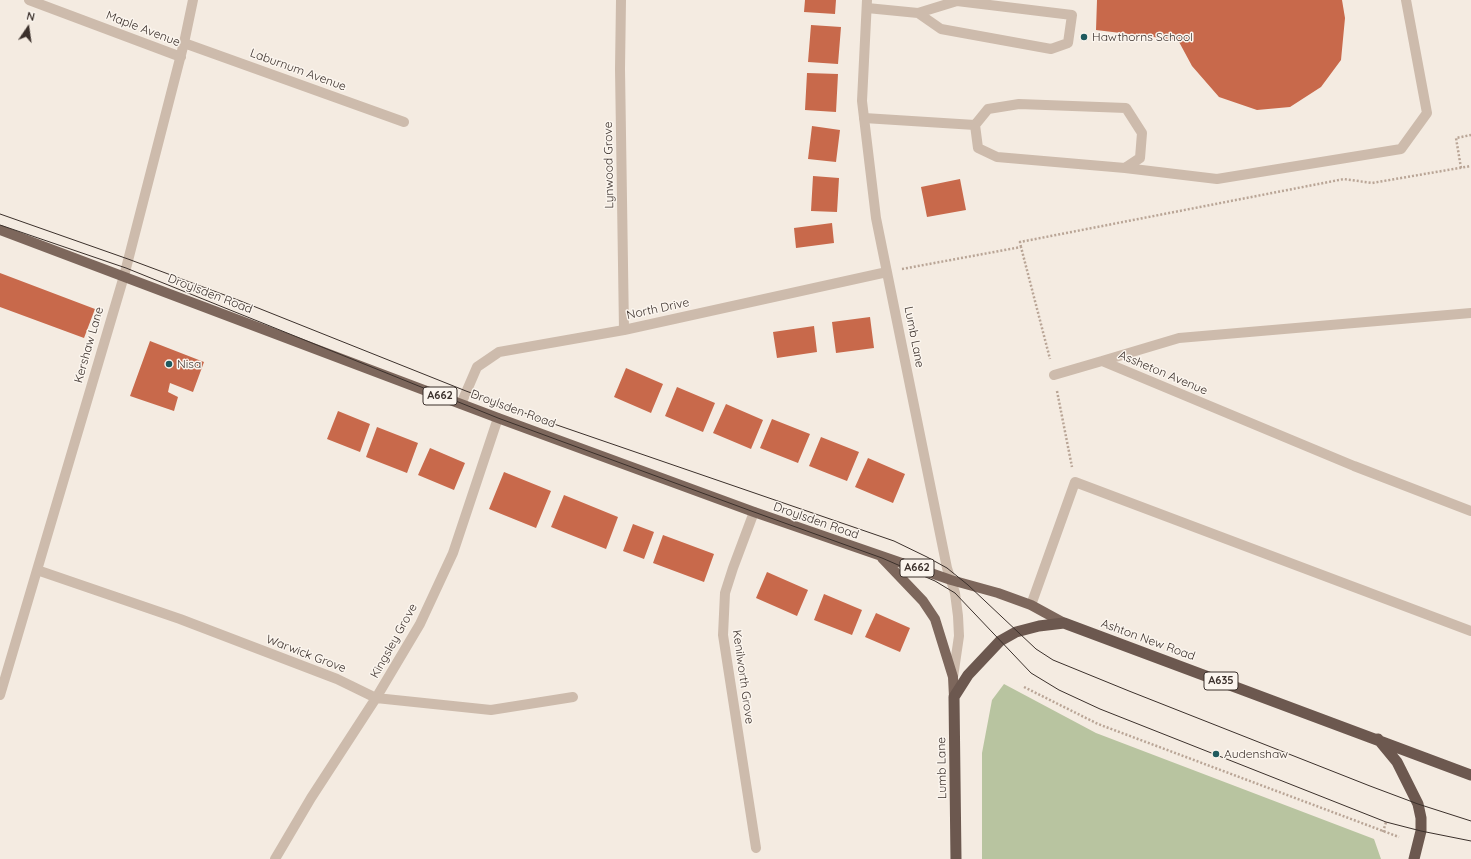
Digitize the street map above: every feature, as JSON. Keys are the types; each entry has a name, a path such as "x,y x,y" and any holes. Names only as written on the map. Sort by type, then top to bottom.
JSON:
{"highway":[{"name":"A635","path":"954,697 968,675 1000,641 1016,632 1039,626 1064,623"},
{"name":"Ashton New Road","path":"1064,623 1471,775"},
{"name":"Lumb Lane","path":"954,697 956,859"},
{"path":"1378,739 1397,762 1418,804 1421,818 1420,832 1414,859"}],"main road":[{"name":"Droylsden Road","path":"0,230 498,418 882,558 897,560 951,580"},
{"name":"Lumb Lane","path":"882,558 923,601 935,618 953,677 954,697"},
{"name":"Ashton New Road","path":"951,580 998,593 1031,605 1064,623"}],"street":[{"name":"Maple Avenue","path":"29,0 181,57"},
{"name":"Kershaw Lane","path":"0,695 124,276 181,57 193,0"},
{"name":"Lynwood Grove","path":"621,0 620,69 624,330"},
{"path":"1125,168 1140,158 1142,133 1126,108 1019,104 988,109 975,125 978,148 998,157 1125,168 1217,179 1401,150 1427,113 1406,0"},
{"path":"867,4 918,13 941,29 1051,49 1068,43 1072,15 957,1 918,13"},
{"name":"Lumb Lane","path":"867,4 862,101 876,218 958,616 959,636 953,677"},
{"name":"Laburnum Avenue","path":"184,43 404,122"},
{"path":"864,118 975,125"},
{"name":"North Drive","path":"461,404 478,367 499,352 624,330 887,272"},
{"name":"Assheton Avenue","path":"1102,361 1179,338 1471,313"},
{"path":"1054,375 1102,361"},
{"name":"Assheton Avenue","path":"1102,361 1354,466 1471,511"},
{"name":"Kingsley Grove","path":"275,859 311,798 376,698 420,624 453,553 498,418"},
{"path":"1031,605 1075,482 1471,632"},
{"name":"Kenilworth Grove","path":"754,512 725,593 723,635 756,848"},
{"name":"Warwick Grove","path":"37,570 195,625 337,679 376,698 491,710 573,697"}],"path":[{"path":"1460,168 1456,138 1471,135"},
{"path":"1075,482 1054,375 1020,242 1344,179 1372,183 1471,166"},
{"path":"887,272 1021,247"},
{"path":"1024,687 1098,724 1399,837"},
{"path":"1383,832 1386,822"}],"green space":[{"path":"1004,684 1096,733 1374,839 1381,859 982,859 982,753 992,700"}],"building":[{"path":"805,0 836,0 835,14 804,12"},
{"path":"1097,0 1342,0 1345,18 1341,60 1321,87 1290,107 1257,110 1219,97 1192,66 1178,40 1096,30"},
{"path":"811,25 841,27 838,64 808,62"},
{"path":"807,73 838,74 836,112 805,110"},
{"path":"812,126 840,130 836,162 808,159"},
{"path":"813,176 839,178 837,212 811,211"},
{"path":"960,179 966,210 927,217 921,187"},
{"path":"832,223 834,243 796,248 794,228"},
{"path":"0,273 95,309 84,338 0,307"},
{"path":"870,317 874,348 836,353 832,322"},
{"path":"814,326 817,352 777,358 773,332"},
{"path":"150,341 204,362 193,392 170,383 168,392 178,397 174,411 130,396"},
{"path":"626,368 663,384 651,413 614,397"},
{"path":"677,387 715,403 703,432 665,416"},
{"path":"726,404 763,420 751,449 713,433"},
{"path":"338,411 370,424 360,452 327,439"},
{"path":"772,419 810,434 798,463 760,448"},
{"path":"377,427 418,443 407,473 366,457"},
{"path":"821,437 859,452 847,481 809,466"},
{"path":"430,448 465,463 454,490 418,475"},
{"path":"868,458 905,474 893,503 855,487"},
{"path":"504,472 551,491 536,528 489,509"},
{"path":"564,495 618,517 606,549 551,527"},
{"path":"633,524 654,532 644,559 623,551"},
{"path":"663,535 714,554 704,582 653,563"},
{"path":"767,572 808,590 797,616 756,598"},
{"path":"824,594 862,610 852,635 814,620"},
{"path":"876,613 910,628 900,652 865,637"}],"tram line":[{"path":"0,214 238,300 466,391 554,424 894,541 947,568 968,585 1036,649 1053,660 1370,786 1418,804 1471,821"},
{"path":"0,225 126,268 498,418 882,558 935,581 955,593 1031,673 1059,690 1100,709 1386,822 1471,841"}],"place":[{"name":"Hawthorns School","path":"1084,37"},
{"name":"Nisa","path":"169,364"},
{"name":"Audenshaw","path":"1216,754"}]}
